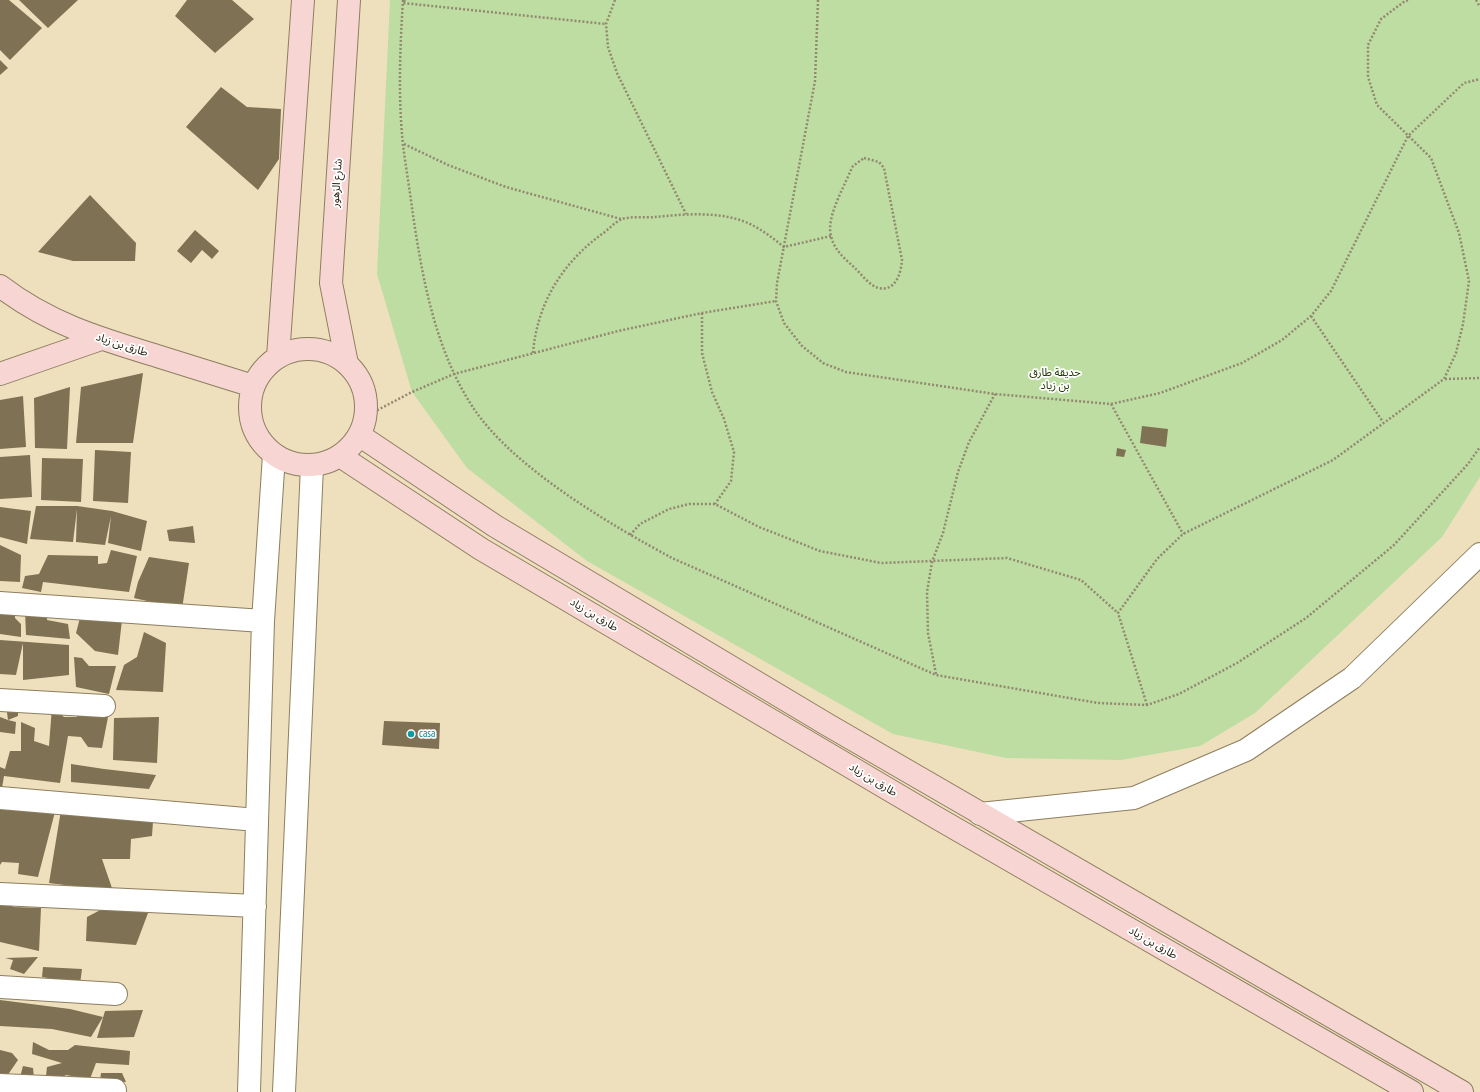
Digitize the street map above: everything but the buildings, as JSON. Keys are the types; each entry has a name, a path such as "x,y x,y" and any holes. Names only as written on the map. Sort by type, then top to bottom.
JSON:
{"main road":[{"path":"278,357 303,0"},
{"name":"شارع الزهور","path":"347,364 331,283 349,0"},
{"name":"طارق بن زياد","path":"0,286 18,300 58,323 101,339 253,386"},
{"path":"0,374 101,339"},
{"path":"313,349 332,354 347,364 359,380 366,398 362,426 351,447 340,456 327,463 312,466 292,464 274,456 260,442 251,424 249,405 253,386 262,370 278,357 295,350 313,349"},
{"path":"362,426 495,526 980,814 1462,1092"},
{"name":"طارق بن زياد","path":"340,456 502,561 937,818 1412,1092"}],"street":[{"path":"249,1092 263,621 274,456"},
{"path":"284,1092 312,466"},
{"path":"980,814 1134,798 1246,750 1352,678 1480,554"},
{"path":"0,603 263,621"},
{"path":"0,700 104,706"},
{"path":"0,798 258,820"},
{"path":"0,894 254,906"},
{"path":"0,988 116,994"},
{"path":"0,1085 115,1090"}],"path":[{"path":"615,0 606,24 608,47 617,73 686,214"},
{"path":"818,0 815,81 777,283 776,301 784,323 802,346 823,363 846,372 995,394 1111,404 1160,393 1242,363 1282,340 1311,316 1331,291 1408,136 1464,83 1480,79"},
{"path":"1118,613 1157,559 1183,534 1333,460 1444,379 1456,353 1463,324 1469,281 1459,233 1431,158 1377,105 1368,78 1368,45 1381,19 1410,0"},
{"path":"1476,0 1480,7"},
{"path":"606,24 404,1 401,87 403,143 422,268 438,333 454,374 475,410 501,441 536,471 630,535 672,558 936,675 1098,703 1147,704 1179,694 1237,663 1306,618 1394,545 1468,464 1480,447"},
{"path":"403,143 448,165 506,187 622,220 686,214 724,216 748,223 767,234 784,247"},
{"path":"864,158 879,162 884,168 887,176 902,260 901,272 896,281 888,287 878,288 873,285 838,252 830,236 832,219 836,205 852,166 864,158"},
{"path":"533,353 535,331 547,298 563,271 588,244 622,220"},
{"path":"784,247 830,236"},
{"path":"362,426 412,392 454,374 618,331 702,313 776,301"},
{"path":"702,313 702,353 712,392 724,419 734,452 731,481 715,504"},
{"path":"1311,316 1384,422"},
{"path":"1444,379 1480,378"},
{"path":"936,675 928,632 927,592 932,562 943,533 958,472 969,442 995,394"},
{"path":"1111,404 1183,534"},
{"path":"630,535 640,524 670,509 689,504 715,504 759,527 820,551 881,563 1007,558 1081,580 1118,613 1147,704"}],"green space":[{"name":"حديقة طارق بن زياد","path":"390,0 1480,0 1480,477 1442,537 1255,713 1200,746 1121,760 1006,758 893,734 587,561 467,468 412,392 377,274"}],"place":[{"name":"casa","path":"411,734"}]}
